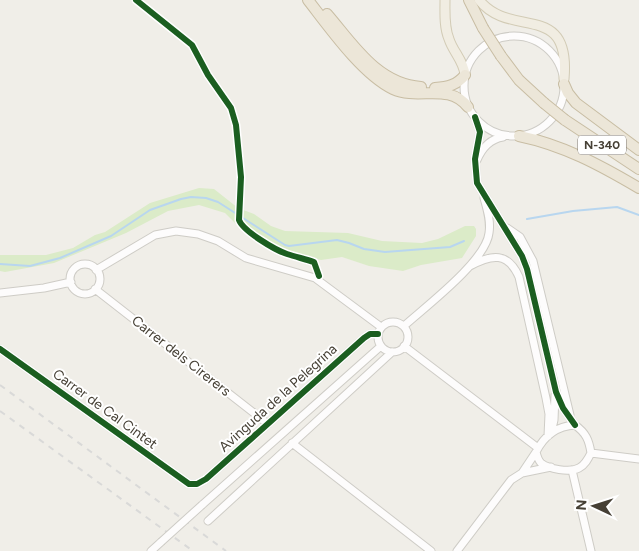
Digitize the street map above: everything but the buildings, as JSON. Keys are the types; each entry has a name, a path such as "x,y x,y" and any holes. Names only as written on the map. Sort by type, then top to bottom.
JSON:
{"highway":[{"path":"308,0 362,65 384,83 400,91 450,94 460,98 468,107"},
{"path":"315,0 377,71 388,78 416,87 438,88 456,83 465,75"},
{"name":"N-340","path":"470,0 483,28 500,56 519,80 544,104 565,120 639,169"},
{"path":"564,81 568,93 576,103 639,150"},
{"path":"515,136 539,140 571,152 601,165 639,188"}],"main road":[{"path":"444,0 447,33 451,44 462,62 465,75"},
{"path":"478,0 492,12 503,16 540,21 553,28 560,37 564,48 564,81"}],"street":[{"path":"475,167 483,149 491,141 500,137 515,136 534,132 549,122 560,107 563,98 564,81 559,64 546,47 527,37 517,35 501,37 486,44 471,59 465,75 464,90 468,107 483,126 494,132 515,136"},
{"path":"475,117 480,132 475,167 477,183 522,256 527,269 556,392 563,408 588,439 592,453 584,465 572,470 541,463 537,458 537,450"},
{"path":"404,326 470,266 483,250 489,234 488,215 483,193"},
{"path":"505,226 520,237 533,261 566,401 574,423"},
{"path":"96,270 155,235 176,231 198,234 218,241 246,258 315,278 380,330"},
{"path":"470,266 490,257 500,258 510,262 519,277 546,398 550,434"},
{"path":"88,264 96,270 99,277 95,289 90,292 79,292 76,290 71,282 70,275 77,266 88,264"},
{"path":"0,292 44,288 71,282"},
{"name":"Carrer dels Cirerers","path":"95,289 268,424"},
{"path":"380,330 392,322 404,326"},
{"path":"208,521 392,352 404,346 408,338 404,326"},
{"path":"380,330 379,342 381,346 392,352"},
{"name":"Avinguda de la Pelegrina","path":"197,484 206,479 364,338 380,330"},
{"name":"Avinguda de la Pelegrina","path":"150,551 381,346"},
{"path":"404,346 537,450"},
{"name":"Carrer de Cal Cintet","path":"0,349 182,482 197,484"},
{"path":"550,434 555,410 556,392"},
{"path":"522,473 550,434 574,423"},
{"path":"292,443 431,551"},
{"path":"592,453 639,459"},
{"path":"457,551 511,480 522,473 552,467"},
{"path":"572,470 591,551"}],"green space":[{"path":"199,188 214,189 238,208 254,214 271,226 285,231 348,233 382,241 422,243 438,239 465,226 474,226 476,236 462,258 421,265 403,271 369,266 342,257 321,260 272,248 249,237 225,213 199,205 168,211 126,233 54,263 5,272 0,271 0,255 46,255 73,248 95,235 105,232 150,203"}],"waterway":[{"path":"0,264 30,266 60,258 111,236 150,210 191,197 206,198 218,202 289,246 337,240 364,249 385,252 450,247 464,241"},
{"path":"527,219 573,211 617,207 639,215"}],"railway":[{"path":"0,385 226,551"},
{"path":"0,411 193,551"}],"cycle path":[{"path":"136,0 192,45 208,75 231,108 236,125 241,177 239,220 253,235 275,249 314,262 319,276"},
{"path":"475,117 480,132 475,159 477,183 522,256 527,269 556,392 563,408 575,425"},
{"path":"0,349 189,484 197,484 206,479 364,338 370,334 378,334"}]}
